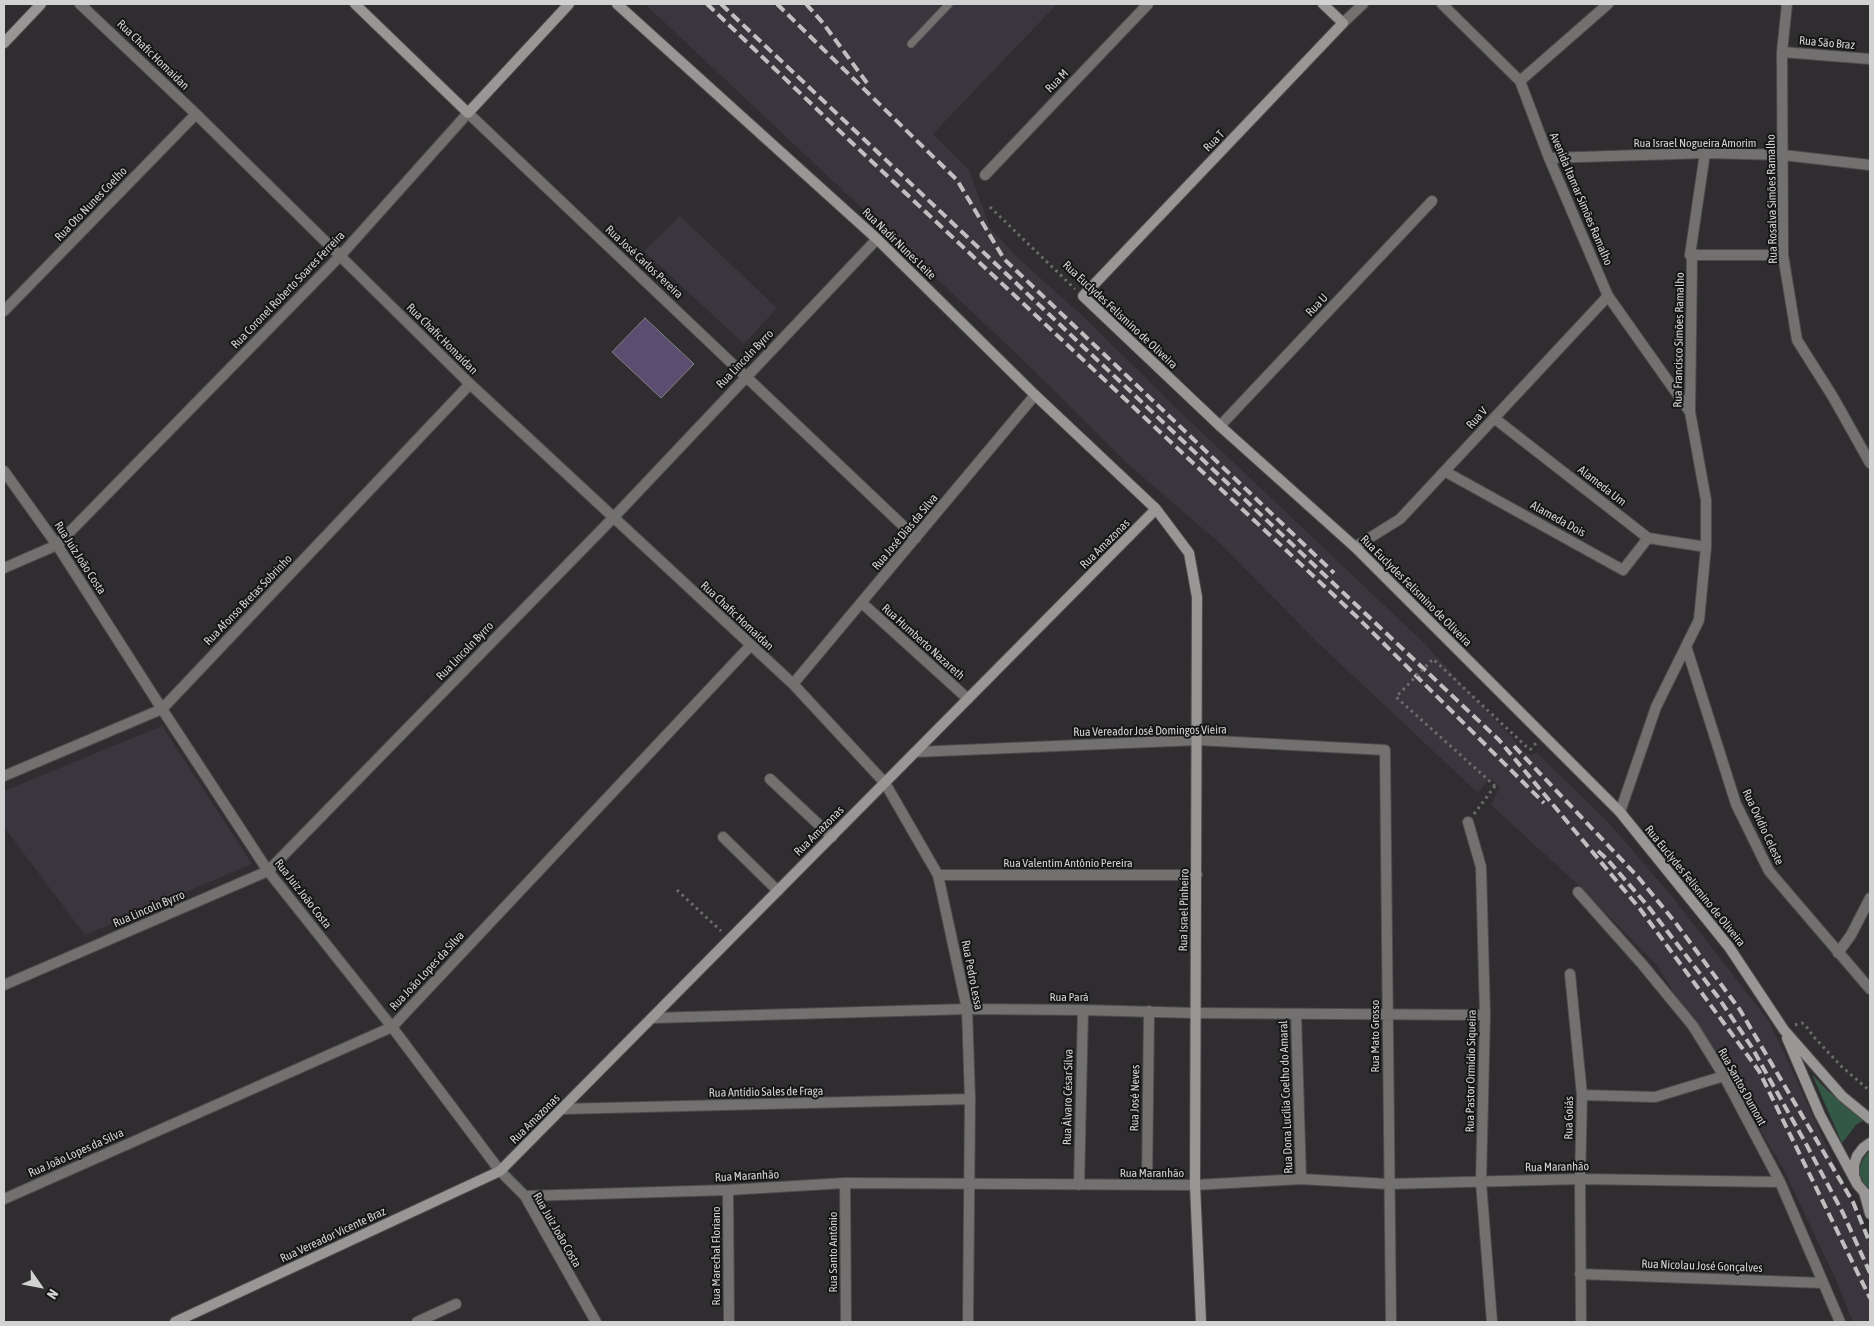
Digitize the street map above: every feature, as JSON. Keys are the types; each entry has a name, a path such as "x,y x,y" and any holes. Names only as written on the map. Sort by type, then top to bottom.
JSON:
{"street":[{"path":"4,43 41,4"},
{"name":"Rua Chafic Homaidan","path":"80,4 196,114 470,384 612,518 793,684"},
{"name":"Rua José Carlos Pereira","path":"355,4 916,538"},
{"name":"Rua Coronel Roberto Soares Ferreira","path":"4,568 57,545 340,255 569,4"},
{"name":"Rua Nadir Nunes Leite","path":"617,4 877,239 1036,395 1156,509"},
{"name":"Rua M","path":"985,175 1148,4"},
{"path":"1323,4 1343,23"},
{"name":"Rua T","path":"1083,296 1343,23 1364,4"},
{"name":"Avenida Itamar Simões Ramalho","path":"1442,4 1520,81 1549,158 1608,296 1690,412"},
{"path":"1520,81 1608,4"},
{"name":"Rua Rosalva Simões Ramalho","path":"1787,4 1782,52 1783,255 1797,340 1833,396 1870,463"},
{"name":"Rua São Braz","path":"1782,52 1870,59"},
{"name":"Rua Oto Nunes Coelho","path":"4,311 196,114"},
{"name":"Rua Israel Nogueira Amorim","path":"1549,158 1705,153 1784,155 1870,164"},
{"name":"Rua Francisco Simões Ramalho","path":"1620,812 1656,707 1699,620 1706,547 1706,500 1690,412 1692,256 1690,254 1705,153"},
{"name":"Rua U","path":"1220,426 1432,201"},
{"name":"Rua Lincoln Byrro","path":"4,984 268,871 612,518 877,239"},
{"path":"1690,254 1783,255"},
{"name":"Rua Euclydes Felismino de Oliveira","path":"1083,296 1220,426 1355,548 1620,812 1729,947 1784,1030"},
{"name":"Rua V","path":"1355,548 1400,520 1608,296"},
{"name":"Rua Afonso Bretas Sobrinho","path":"4,776 162,709 470,384"},
{"name":"Rua José Dias da Silva","path":"793,684 1036,395"},
{"name":"Alameda Um","path":"1494,418 1648,538 1706,547"},
{"name":"Rua Juiz João Costa","path":"4,471 57,545 268,871 392,1026 500,1171 525,1196 596,1322"},
{"name":"Alameda Dois","path":"1446,472 1623,570 1648,538"},
{"name":"Rua Amazonas","path":"500,1171 1156,509"},
{"name":"Rua Israel Pinheiro","path":"1156,509 1189,553 1197,597 1198,740 1194,1014 1195,1185 1201,1322"},
{"name":"Rua Humberto Nazareth","path":"862,603 968,700"},
{"name":"Rua João Lopes da Silva","path":"4,1199 392,1026 751,645"},
{"name":"Rua Ovídio Celeste","path":"1686,646 1736,804 1769,871 1870,989"},
{"name":"Rua Pedro Lessa","path":"793,684 885,783 938,875 967,1009 970,1099 968,1322"},
{"name":"Rua Vereador José Domingos Vieira","path":"915,752 1198,740 1385,750"},
{"name":"Rua Mato Grosso","path":"1385,750 1388,1184 1391,1322"},
{"path":"770,779 832,837"},
{"name":"Rua Pastor Ormídio Siqueira","path":"1468,822 1482,867 1485,1015 1481,1182 1492,1322"},
{"path":"723,837 778,891"},
{"name":"Rua Valentim Antônio Pereira","path":"938,875 1197,875"},
{"name":"Rua Santos Dumont","path":"1578,892 1642,964 1693,1026 1724,1076 1780,1182 1840,1322"},
{"path":"1838,953 1851,935 1870,898"},
{"name":"Rua Goiás","path":"1570,974 1582,1095 1580,1179 1581,1322"},
{"name":"Rua Pará","path":"653,1018 967,1009 1149,1011 1194,1014 1485,1015"},
{"name":"Rua Álvaro César Silva","path":"1079,1185 1083,1010"},
{"name":"Rua José Neves","path":"1146,1184 1149,1011"},
{"name":"Rua Dona Lucília Coelho do Amaral","path":"1296,1014 1301,1179"},
{"path":"1784,1030 1842,1096 1870,1119"},
{"path":"1784,1030 1820,1115 1864,1191 1870,1214"},
{"path":"1582,1095 1654,1097 1724,1076"},
{"name":"Rua Antídio Sales de Fraga","path":"562,1109 970,1099"},
{"path":"1864,1191 1854,1175 1854,1165 1857,1156 1870,1143"},
{"name":"Rua Vereador Vicente Braz","path":"175,1322 500,1171"},
{"name":"Rua Maranhão","path":"525,1196 728,1190 845,1182 1195,1185 1301,1179 1388,1184 1580,1179 1780,1182"},
{"name":"Rua Santo Antônio","path":"845,1182 846,1322"},
{"name":"Rua Marechal Floriano","path":"728,1190 729,1322"},
{"name":"Rua Nicolau José Gonçalves","path":"1580,1274 1823,1283"},
{"path":"417,1322 456,1304"}],"lane":[{"path":"911,44 949,4"}],"path":[{"name":"Rua Euclydes Felismino de Oliveira","path":"990,207 1083,296"},
{"path":"1468,822 1495,786 1396,697 1433,658 1530,750"},
{"path":"677,890 730,940"},
{"path":"1798,1024 1805,1025 1841,1066 1870,1091"}],"shaded area":[{"path":"645,4 1057,4 933,134 969,170 990,228 1018,258 1089,322 1176,408 1423,642 1525,752 1531,755 1537,753 1608,822 1670,894 1768,1020 1786,1057 1870,1242 1870,1322 1853,1322 1836,1280 1784,1170 1735,1087 1655,963 1577,884 1491,805 1500,787 1490,778 1478,793 1316,641 1222,545 1129,465 1021,358"},
{"path":"680,216 777,308 744,344 644,251"},
{"path":"162,726 252,864 85,935 4,827 4,791"}],"green space":[{"path":"1812,1074 1827,1090 1864,1120 1856,1125 1842,1143"},
{"path":"1870,1150 1870,1190 1863,1182 1860,1166"}],"building":[{"path":"645,318 694,364 661,398 612,352"}],"railway":[{"path":"707,4 849,140 1356,616 1544,803"},
{"path":"721,4 1499,740 1640,909 1759,1071 1870,1298"},
{"path":"777,4 957,180 1004,259 1334,573"},
{"path":"806,4 823,23 867,83"},
{"path":"1514,746 1638,877 1675,922 1740,1010 1853,1202 1870,1243"},
{"path":"1598,851 1647,905 1718,997 1751,1046 1843,1213 1870,1273"}]}
